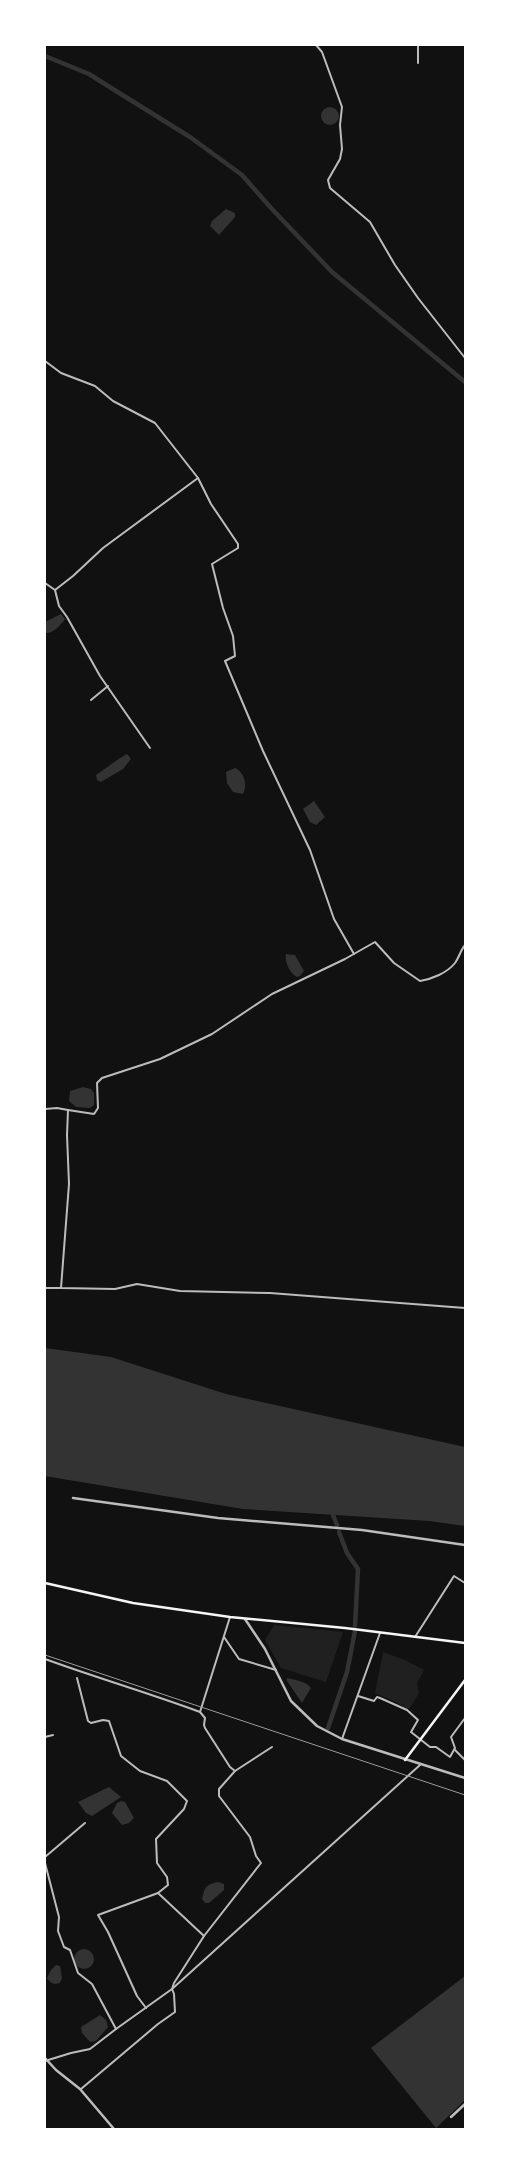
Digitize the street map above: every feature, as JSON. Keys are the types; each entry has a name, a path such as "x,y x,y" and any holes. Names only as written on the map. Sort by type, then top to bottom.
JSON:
{"main road":[{"path":"45,1583 133,1603 230,1617 465,1643"},
{"path":"405,1760 465,1682"}],"street":[{"path":"316,45 322,52 342,107 340,125 342,150 340,159 328,180 330,188 370,222 395,265 418,298 465,358"},
{"path":"418,45 418,63"},
{"path":"45,361 61,373 94,386 113,401 155,423 174,444 198,478 211,504 238,544 238,548 212,564 223,608 233,636 234,656 225,661 263,751 310,850 334,918 354,954"},
{"path":"54,590 73,576 103,548 198,478"},
{"path":"45,583 54,590 59,606 100,676 150,748"},
{"path":"91,700 108,686"},
{"path":"45,1109 57,1108 94,1114 98,1108 97,1083 102,1078 144,1065 182,1049 227,1025 272,994 375,942 394,963 420,981 438,976 456,962 460,951 465,945"},
{"path":"61,1288 69,1184 68,1110"},
{"path":"45,1288 115,1289 137,1284 180,1291 270,1293 465,1308"},
{"path":"73,1498 218,1518 362,1530 465,1544"},
{"path":"415,1638 454,1576 465,1583"},
{"path":"200,1712 230,1617"},
{"path":"245,1619 276,1670 287,1695 296,1707 317,1726 342,1739 465,1778"},
{"path":"342,1739 380,1633"},
{"path":"224,1637 239,1659 276,1670"},
{"path":"45,1659 118,1685 144,1691 200,1712 205,1718 206,1728 230,1767 235,1771"},
{"path":"77,1678 88,1721 91,1723 103,1720 109,1721 120,1756 140,1771 167,1781 187,1801 184,1809 156,1839 157,1862 167,1877 168,1885 158,1893 98,1916 108,1932 130,1983 146,2008"},
{"path":"358,1696 374,1701 377,1697 407,1710 418,1720 411,1732 430,1747 436,1747 450,1756 454,1750"},
{"path":"465,1718 451,1737 454,1750 465,1760"},
{"path":"45,1737 53,1735"},
{"path":"80,2089 175,2012 172,1989 174,1982 204,1936 261,1863 256,1856 250,1838 223,1803 218,1793 235,1771 272,1747"},
{"path":"45,2060 90,2049 172,1989 420,1765"},
{"path":"45,1856 85,1823"},
{"path":"45,1863 59,1917 58,1931 64,1947 70,1950 78,1973 92,1984 96,1990 116,2029"},
{"path":"158,1893 204,1936"},
{"path":"45,2060 80,2089 114,2129"},
{"path":"451,2117 465,2104"}],"shaded area":[{"path":"330,107 336,110 339,116 336,122 330,125 324,122 321,116 324,110"},
{"path":"226,209 235,213 235,217 219,235 210,226 212,221"},
{"path":"61,614 65,619 61,624 54,631 45,633 45,622"},
{"path":"127,754 131,759 123,769 101,782 97,780 96,775"},
{"path":"235,768 241,772 244,779 245,787 243,794 233,792 227,783 226,772"},
{"path":"314,801 325,817 316,825 310,822 303,809"},
{"path":"286,954 295,955 304,971 300,976 297,977 290,970"},
{"path":"83,1087 91,1089 94,1093 94,1105 90,1108 76,1107 69,1101 70,1091"},
{"path":"45,1348 111,1357 226,1394 465,1447 465,1526 429,1521 243,1509 45,1476"},
{"path":"274,1625 343,1632 326,1682 281,1668 265,1640"},
{"path":"383,1652 405,1660 424,1670 417,1683 419,1693 410,1708 407,1709 375,1693"},
{"path":"287,1678 303,1682 311,1688 302,1703 287,1681"},
{"path":"109,1787 121,1797 92,1816 86,1813 78,1802"},
{"path":"125,1802 134,1818 129,1823 122,1825 112,1813 117,1803"},
{"path":"218,1882 224,1884 224,1890 209,1903 205,1903 202,1899 205,1889 210,1884"},
{"path":"84,1949 91,1952 94,1959 91,1966 84,1969 77,1966 74,1959 77,1952"},
{"path":"56,1965 60,1966 62,1978 60,1983 56,1984 47,1978"},
{"path":"465,1976 465,2100 436,2128 371,2048"},
{"path":"100,2015 106,2020 108,2027 96,2041 90,2042 82,2033 81,2027"}],"waterway":[{"path":"45,56 89,74 190,137 242,175 332,272 465,382"},
{"path":"331,1510 337,1525"},
{"path":"339,1532 347,1553 358,1569 355,1626"},
{"path":"328,1728 347,1672 355,1631"}],"railway":[{"path":"45,1655 465,1795"}]}
